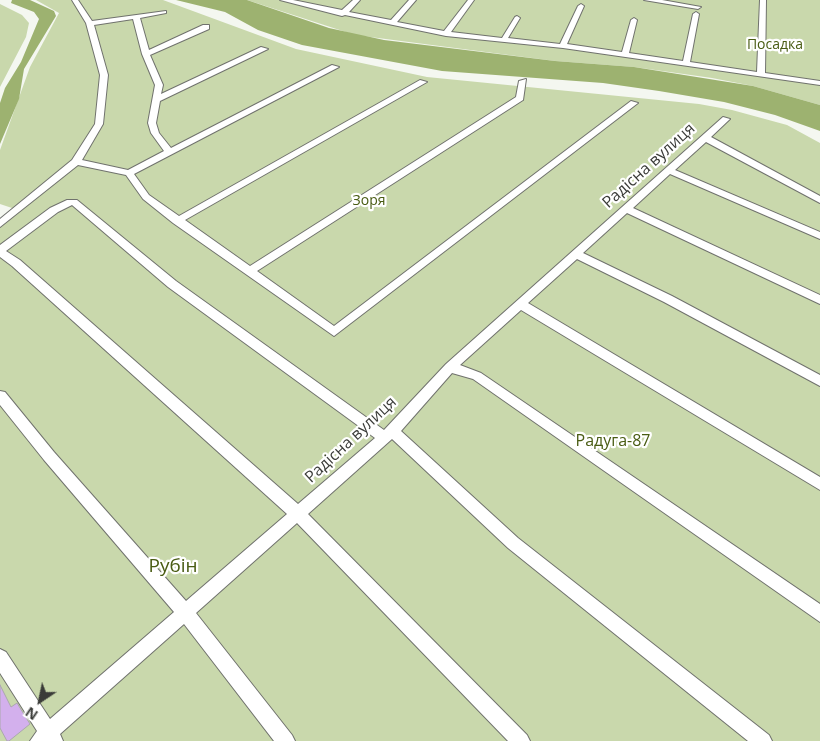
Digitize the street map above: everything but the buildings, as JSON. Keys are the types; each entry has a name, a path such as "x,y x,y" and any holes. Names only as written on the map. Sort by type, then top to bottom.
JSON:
{"street":[{"path":"0,224 76,162 99,124 104,75 90,22 75,0"},
{"path":"283,0 298,2 342,14 446,34 563,46 820,83"},
{"path":"342,14 357,0"},
{"path":"391,24 413,0"},
{"path":"446,34 471,0"},
{"path":"647,0 697,11 686,65"},
{"path":"761,73 763,0"},
{"path":"563,46 581,6"},
{"path":"90,22 164,12"},
{"path":"136,16 146,54 159,85 152,123 155,133 170,153"},
{"path":"503,41 516,18"},
{"path":"625,56 634,20"},
{"path":"146,54 206,27"},
{"path":"157,99 264,49"},
{"path":"76,162 129,173 335,67"},
{"path":"248,272 520,98 523,80"},
{"path":"177,220 423,82"},
{"path":"129,173 146,197 334,332 634,103"},
{"name":"Радісна вулиця","path":"47,738 185,612 387,433 450,367 578,255 726,119"},
{"path":"706,138 820,200"},
{"path":"670,171 820,236"},
{"path":"521,741 297,513 16,263 0,251 54,210 74,202 172,284 387,433 513,543 762,741"},
{"path":"628,210 820,300"},
{"path":"578,255 668,299 820,381"},
{"path":"521,304 820,484"},
{"path":"450,367 477,376 820,614"},
{"path":"0,396 49,456 185,612 286,741"},
{"path":"0,658 47,738"}],"green space":[{"path":"36,0 163,0 296,49 427,77 699,104 732,110 787,125 820,143 820,741 0,741 0,220 15,209 0,204 0,150 30,67 59,13"},
{"name":"Посадка","path":"247,0 820,0 820,105 753,86 712,78 634,67 555,61 355,35"},
{"path":"0,4 22,15 29,23 26,37 0,87"}],"shaded area":[{"path":"12,0 30,0 54,11 56,16 24,69 19,99 0,144 0,103 5,88 21,62 39,19 34,12 11,3"},
{"path":"176,0 247,0 329,28 384,40 555,61 634,67 753,86 820,105 820,131 775,115 724,102 659,91 603,83 442,71 302,45 258,30 225,12"}],"park label":[{"name":"Зоря","path":"369,201"},
{"name":"Радуга-87","path":"613,441"},
{"name":"Рубін","path":"173,567"}]}
